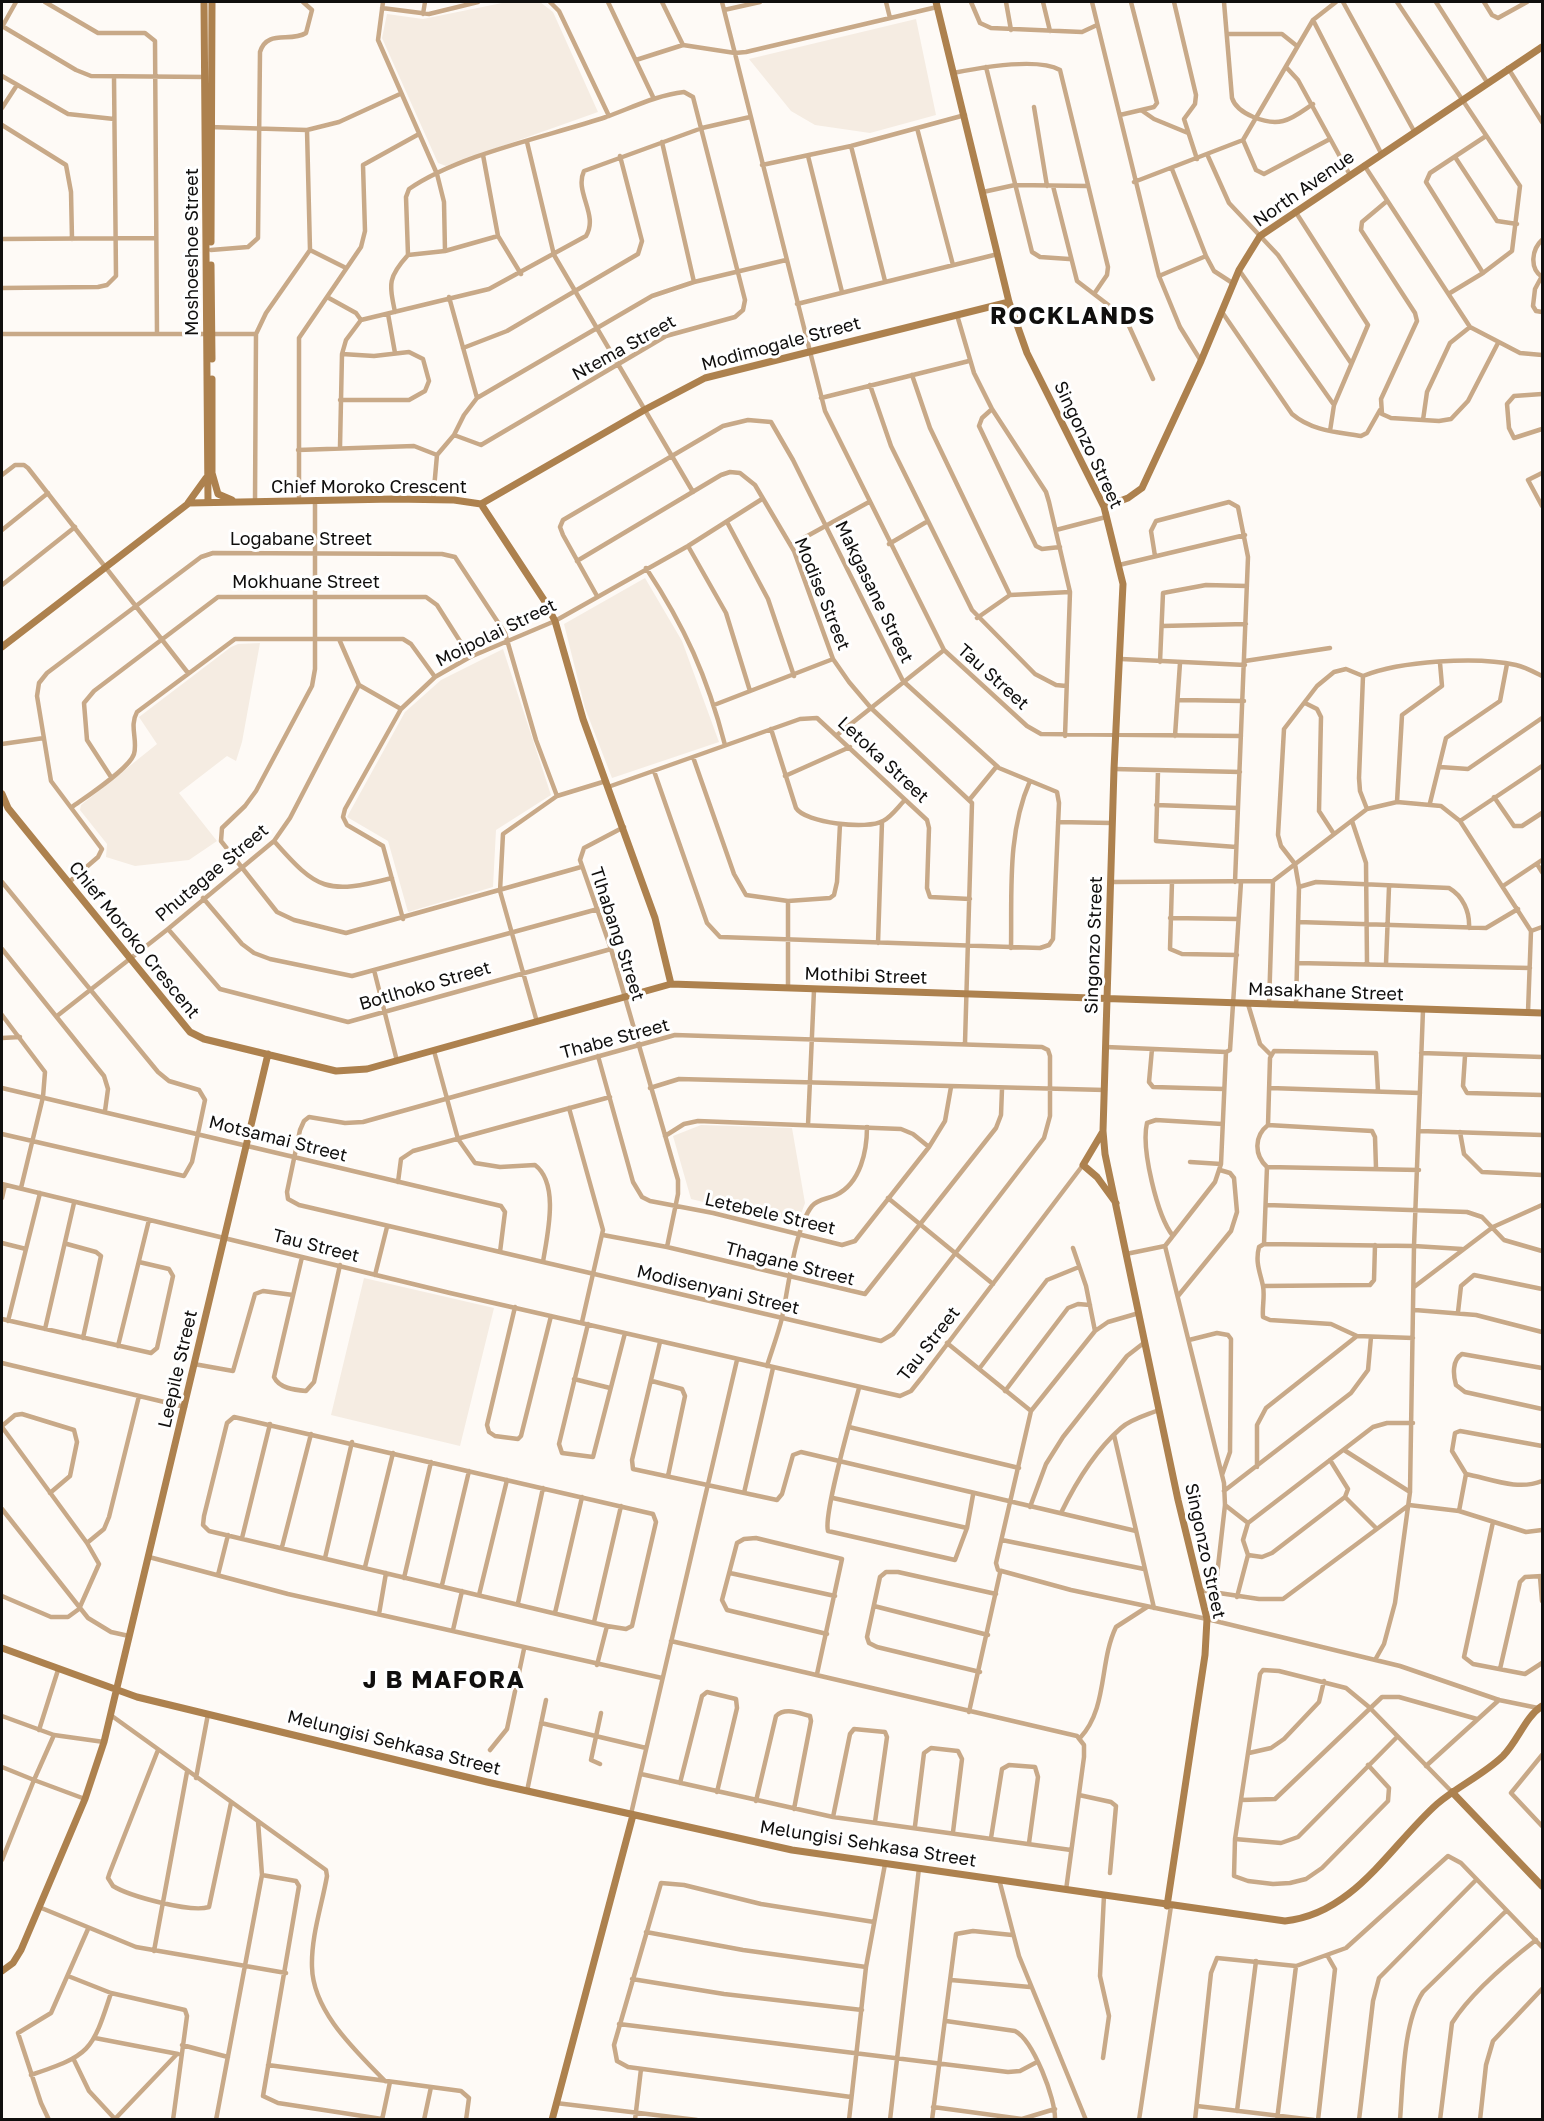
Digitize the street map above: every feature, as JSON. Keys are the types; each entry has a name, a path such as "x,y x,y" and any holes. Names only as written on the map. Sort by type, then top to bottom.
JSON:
{"street":[{"path":"16,2 2,26 76,70 91,76 208,76"},
{"path":"45,2 98,33 152,36 157,49 157,334"},
{"path":"54,7 58,2"},
{"name":"Moshoeshoe Street","path":"204,2 209,127 210,333"},
{"name":"Moshoeshoe Street","path":"208,76 212,2"},
{"path":"211,250 248,248 258,238 261,47 274,37 298,37 306,33 312,10 303,2"},
{"path":"423,14 425,2"},
{"path":"445,251 445,214 437,174 378,40 383,5 423,14 469,2 478,2"},
{"path":"550,2 559,11 609,116"},
{"path":"395,312 390,282 392,274 408,255 407,192 437,174 483,156 609,116 654,99 608,2"},
{"path":"662,2 683,45"},
{"name":"Tau Street","path":"722,2 821,398 889,544 944,650 1026,726 1041,734 1116,737 1241,736"},
{"path":"724,10 760,2"},
{"path":"886,2 890,18"},
{"path":"971,2 980,23 991,28 1086,32 1097,25"},
{"path":"1006,2 1011,30"},
{"path":"1043,2 1050,31"},
{"path":"1092,2 1134,182 1159,276 1180,327 1201,361"},
{"path":"1120,115 1154,107 1157,103 1131,2"},
{"path":"1174,2 1196,95 1195,104 1184,119 1197,159"},
{"path":"1224,2 1234,104 1256,118 1283,121 1313,104"},
{"path":"1323,2 1327,6"},
{"path":"1134,182 1243,140 1313,20 1327,6 1336,2"},
{"path":"1343,2 1414,131"},
{"path":"1397,2 1519,183 1517,224 1512,250 1483,273 1450,293"},
{"path":"1436,2 1487,82"},
{"path":"1484,2 1492,15 1498,18 1527,2"},
{"path":"636,60 683,45 735,53 890,18 937,4"},
{"name":"Singonzo Street","path":"937,4 1009,302 1027,353 1104,507 1123,584 1112,823 1103,1131 1107,1166 1118,1205 1138,1313 1207,1619 1204,1666 1169,1906"},
{"path":"1313,20 1382,153"},
{"path":"1227,34 1282,34 1297,46"},
{"name":"North Avenue","path":"1104,507 1128,498 1142,488 1201,361 1239,270 1260,236 1542,46"},
{"path":"953,73 986,67 1050,66 1060,70 1109,271 1094,294"},
{"path":"986,67 1032,252 1040,258 1069,259"},
{"path":"1286,67 1298,80 1313,104 1350,175"},
{"path":"1508,68 1542,122"},
{"path":"2,76 68,114 114,119"},
{"path":"2,288 107,285 116,276 114,77"},
{"path":"2,108 17,85"},
{"name":"Ntema Street","path":"454,435 481,444 676,331 739,314 745,306 693,97 684,92 654,99"},
{"path":"209,127 307,130 339,122 400,94"},
{"path":"1034,107 1050,186 1077,281 1129,326 1153,379"},
{"path":"1142,110 1154,119 1188,133"},
{"path":"762,165 851,146 964,115"},
{"path":"340,447 342,354 346,339 362,320 489,289 521,274 586,236 589,231 589,217 581,184 584,171 702,128 750,117"},
{"path":"2,125 66,165 71,192 72,239"},
{"name":"Moshoeshoe Street","path":"209,127 210,502"},
{"path":"917,128 953,265"},
{"path":"255,501 256,334 266,313 310,250 307,130"},
{"path":"299,501 299,338 358,253 364,239 363,165 419,134"},
{"path":"1483,273 1426,182 1430,173 1486,136"},
{"path":"1243,140 1256,170 1264,174 1330,140"},
{"path":"527,142 554,255 693,492"},
{"path":"662,142 694,282"},
{"path":"851,146 885,281"},
{"path":"1207,154 1229,203 1278,255 1351,363"},
{"path":"483,156 498,236 521,274"},
{"path":"463,348 507,331 576,292 641,251 642,241 620,156"},
{"path":"808,156 842,292"},
{"path":"1455,157 1497,221 1517,224"},
{"path":"1364,165 1450,293 1470,327 1520,353 1542,355"},
{"path":"1172,169 1214,271 1234,284"},
{"path":"983,192 1015,185 1087,186"},
{"path":"1222,312 1292,414 1308,426 1365,435 1380,410 1382,399 1417,321 1415,313 1360,230 1362,222 1387,201"},
{"path":"1295,211 1367,322 1367,330 1334,405 1330,431"},
{"path":"408,255 445,251 498,236"},
{"path":"2,239 156,238"},
{"path":"1542,240 1535,249 1533,264 1536,273 1542,277 1535,289 1533,306 1536,311 1542,312"},
{"path":"310,250 346,268"},
{"path":"797,304 998,254"},
{"path":"1159,276 1206,256"},
{"path":"433,500 437,455 454,435 464,415 477,398 652,296 694,282 786,260"},
{"path":"1239,270 1334,405"},
{"path":"327,297 356,313 362,320"},
{"path":"449,297 477,398"},
{"name":"Modimogale Street","path":"481,504 646,409 705,378 1009,302"},
{"path":"388,314 395,353"},
{"path":"957,315 969,362 992,409 1046,492 1056,530 1070,591 1065,736"},
{"path":"1423,420 1427,392 1450,343 1470,327"},
{"path":"2,334 256,334"},
{"path":"1380,410 1385,417 1446,420 1462,409 1498,343"},
{"path":"340,399 409,400 425,391 429,381 423,359 413,352 374,356 342,354"},
{"path":"821,398 969,362"},
{"path":"912,375 930,428 1010,595"},
{"path":"870,385 891,446 977,618 1035,674 1056,685 1066,686"},
{"path":"1542,394 1514,396 1507,404 1509,428 1514,438 1542,429"},
{"path":"992,409 982,418 979,426 1036,546 1042,549 1060,547"},
{"name":"Makgasane Street","path":"597,596 561,531 563,520 723,426 748,420 771,422 826,525 903,681 997,766 1057,792 1058,822 1053,939 1049,945 1040,948 1011,948 786,941 718,936 710,929 654,771"},
{"path":"298,450 414,446 437,455"},
{"path":"2,475 15,465 24,465 138,605 188,673"},
{"name":"Modise Street","path":"578,561 721,475 735,472 750,479 791,545 807,582 833,659 871,708 970,799"},
{"path":"210,473 218,494 240,502"},
{"path":"2,646 186,504 202,487 210,473"},
{"path":"1542,473 1528,480 1542,507"},
{"path":"2,530 48,493"},
{"name":"Moipolai Street","path":"403,919 383,846 347,825 343,817 345,809 401,709 435,677 470,657 555,621 688,546 762,499"},
{"name":"Chief Moroko Crescent","path":"186,504 255,501 433,500 481,504 544,600 555,621 583,719 624,827 657,926 671,984"},
{"path":"315,501 315,639 312,686 256,791 220,831 221,841 277,912 294,920 351,933 581,867"},
{"path":"791,545 869,502"},
{"path":"1126,1254 1166,1246 1215,1182 1220,1170 1226,1052 1231,1045 1237,955 1236,847 1244,701 1248,553 1238,507 1232,502 1175,514 1152,525 1155,556"},
{"path":"1056,530 1106,518"},
{"path":"889,544 928,521"},
{"path":"727,522 765,593 794,676"},
{"path":"2,585 75,527"},
{"path":"1119,565 1245,535"},
{"path":"688,546 733,628 750,691"},
{"name":"Logabane Street","path":"68,883 98,857 102,849 51,781 37,696 39,683 47,674 207,554 453,555 501,626 536,740 557,796"},
{"path":"646,568 678,616 714,705 725,745"},
{"path":"1160,662 1162,596 1166,592 1206,585 1247,586"},
{"path":"977,618 1010,595 1070,591"},
{"name":"Mokhuane Street","path":"111,777 87,740 84,703 94,691 218,597 431,598 470,657"},
{"path":"1162,626 1246,624"},
{"path":"72,807 111,777 134,755 133,721 137,712 235,639 405,639 435,677"},
{"path":"339,639 359,685 401,709"},
{"path":"1121,659 1180,663 1245,663 1330,648"},
{"path":"837,735 944,650"},
{"path":"714,705 833,659"},
{"path":"1175,736 1180,663"},
{"path":"1397,802 1402,715 1442,686 1440,663"},
{"path":"1296,1006 1299,887 1295,864 1278,840 1284,729 1312,691 1334,672 1346,669 1363,676 1403,664 1507,664 1542,676"},
{"path":"1430,803 1446,738 1500,701 1507,664"},
{"path":"1363,676 1359,786 1367,809"},
{"name":"Phutagae Street","path":"57,1016 274,841 290,818 359,685"},
{"path":"1179,699 1244,701"},
{"path":"1305,703 1317,709 1321,717 1319,811 1334,834"},
{"name":"Letoka Street","path":"557,796 654,771 771,729 812,717 822,721 929,824 928,894 937,898 970,899"},
{"path":"1440,767 1468,769 1542,718"},
{"path":"771,729 798,812 840,824 882,822 904,801"},
{"path":"2,744 44,738"},
{"path":"785,776 850,747"},
{"path":"693,757 742,891 754,898 788,901 830,898 835,893 840,824"},
{"path":"965,1043 973,813 970,799 997,766"},
{"path":"1460,821 1542,766"},
{"path":"1114,769 1240,772"},
{"path":"1158,771 1155,840 1158,843 1236,847"},
{"path":"1011,948 1014,836 1020,808 1030,781"},
{"name":"Chief Moroko Crescent","path":"2,794 8,808 190,1032 204,1039 342,1072 360,1071 624,997"},
{"path":"537,1022 500,891 504,833 557,796"},
{"path":"1494,797 1514,826 1525,824 1542,813"},
{"path":"1111,882 1273,881 1367,809 1397,802 1430,803 1445,808 1460,821 1531,931 1528,1012"},
{"path":"1156,805 1238,808"},
{"path":"1352,821 1364,856 1367,884 1367,963"},
{"path":"878,943 882,822"},
{"path":"1058,822 1112,823"},
{"name":"Tlhabang Street","path":"624,827 584,848 580,855 581,867 611,949 678,1184 676,1206 667,1247"},
{"path":"274,841 304,875 319,883 346,889 392,878"},
{"path":"1503,886 1542,860"},
{"path":"1537,864 1542,872"},
{"path":"1269,1005 1273,881"},
{"path":"2,882 158,1072 170,1081 202,1093 205,1100 190,1170 188,1174 180,1176 2,1134"},
{"path":"1172,882 1169,944 1173,952 1237,955"},
{"path":"1299,887 1316,882 1452,890 1467,909 1469,928"},
{"path":"1386,964 1389,887"},
{"path":"203,898 242,944 259,955 347,977 598,909"},
{"path":"788,901 786,941 788,989"},
{"path":"1298,922 1469,928 1491,926 1518,909"},
{"path":"1170,918 1238,920"},
{"path":"1531,931 1542,927"},
{"name":"Botlhoko Street","path":"168,928 212,982 224,991 348,1022 611,949"},
{"path":"2,949 107,1082 105,1111"},
{"path":"1297,963 1530,968"},
{"path":"374,970 397,1061"},
{"name":"Mothibi Street","path":"624,997 671,984 1108,999"},
{"path":"808,1125 814,990"},
{"name":"Masakhane Street","path":"1108,999 1542,1012"},
{"path":"1248,1004 1260,1044 1271,1055 1268,1125 1261,1132 1257,1150 1266,1167 1267,1205 1264,1244"},
{"path":"1375,1660 1384,1644 1395,1603 1410,1492 1415,1310 1414,1246 1419,1170 1423,1010"},
{"path":"2,1015 44,1067 43,1097 21,1188"},
{"name":"Thabe Street","path":"294,1158 302,1124 309,1117 345,1123 363,1122 675,1035 1042,1047 1048,1050 1049,1089"},
{"path":"2,1038 20,1037"},
{"path":"1106,1047 1226,1052"},
{"path":"1152,1049 1149,1082 1153,1087 1224,1089"},
{"path":"1271,1055 1280,1050 1376,1053 1378,1091"},
{"path":"434,1051 459,1139 478,1165 500,1167 535,1165 540,1169 550,1208 543,1262"},
{"path":"1421,1053 1542,1057"},
{"name":"Leepile Street","path":"2,1971 18,1956 85,1799 105,1742 268,1054"},
{"name":"Letebele Street","path":"598,1056 637,1189 647,1200 835,1244 851,1244 929,1147 948,1114 951,1087"},
{"path":"1465,1056 1463,1089 1467,1093 1542,1095"},
{"path":"650,1088 680,1079 1105,1090"},
{"name":"Motsamai Street","path":"2,1088 246,1144 294,1158 502,1207 505,1212 500,1252"},
{"path":"1270,1088 1420,1093"},
{"name":"Thagane Street","path":"603,1235 667,1247 865,1294 922,1225 999,1124 1002,1089"},
{"name":"Modisenyani Street","path":"294,1158 287,1192 288,1199 299,1205 872,1341 887,1339 901,1324 1047,1133 1050,1116 1049,1089"},
{"path":"398,1182 400,1163 405,1154 610,1097"},
{"path":"569,1108 603,1235 559,1447 561,1452 593,1457 625,1333"},
{"path":"1173,1236 1165,1224 1148,1157 1148,1123 1156,1120 1222,1124"},
{"path":"665,1136 684,1125 698,1121 867,1127 907,1131 929,1147"},
{"path":"1268,1125 1372,1131 1375,1137 1376,1168"},
{"path":"744,1493 800,1234 813,1205 840,1193 863,1162 867,1150 867,1127"},
{"name":"Singonzo Street","path":"1103,1131 1083,1165 1097,1177 1118,1205"},
{"path":"1420,1131 1542,1135"},
{"path":"1460,1132 1464,1154 1482,1172 1542,1175"},
{"path":"1190,1162 1221,1164"},
{"name":"Tau Street","path":"3,1184 375,1275 859,1388 903,1396 910,1391 1083,1165"},
{"path":"1266,1167 1419,1170"},
{"path":"1178,1296 1219,1248 1236,1221 1234,1178 1230,1173 1220,1170"},
{"path":"2,1198 3,1184"},
{"path":"9,1321 40,1193"},
{"path":"888,1198 957,1252 993,1284"},
{"path":"45,1329 74,1203"},
{"path":"1267,1205 1467,1212 1478,1215 1506,1241 1542,1251"},
{"path":"1414,1287 1493,1227 1542,1205"},
{"path":"118,1346 148,1220"},
{"path":"375,1275 387,1227"},
{"path":"2,1242 26,1249"},
{"path":"66,1244 96,1252 101,1256 83,1338"},
{"path":"1413,1338 1358,1336 1331,1324 1267,1320 1262,1315 1263,1286 1259,1278 1257,1253 1259,1247 1264,1244 1376,1245 1462,1250"},
{"path":"1263,1286 1370,1285 1374,1280 1376,1245"},
{"path":"1166,1246 1222,1475 1225,1505 1215,1593"},
{"path":"1073,1248 1090,1305 1095,1331"},
{"path":"302,1257 274,1377 281,1385 306,1391 314,1382 340,1265"},
{"path":"2,1319 151,1353 158,1342 173,1274 166,1268 139,1262"},
{"path":"979,1369 1044,1283 1056,1275 1079,1267"},
{"path":"1458,1312 1461,1286 1474,1275 1542,1289"},
{"path":"194,1364 232,1371 255,1294 263,1291 293,1295"},
{"path":"1005,1391 1068,1308 1078,1304 1090,1305"},
{"path":"515,1307 487,1425 489,1432 495,1436 518,1439 521,1436 551,1316"},
{"path":"1415,1310 1458,1312 1542,1332"},
{"path":"969,1712 980,1672 1000,1573 996,1563 1031,1411 1095,1331 1115,1320 1138,1313"},
{"path":"1189,1340 1223,1333 1231,1339 1230,1452 1222,1475"},
{"path":"1257,1467 1256,1433 1261,1414 1358,1336"},
{"path":"1224,1491 1351,1393 1368,1370 1371,1337"},
{"path":"660,1342 631,1466 636,1470 774,1500 780,1498 796,1452 973,1495 1136,1531"},
{"path":"1030,1507 1046,1464 1063,1437 1126,1356 1145,1342"},
{"path":"947,1343 1031,1411"},
{"path":"1542,1368 1462,1354 1455,1362 1456,1385 1465,1392 1542,1409"},
{"path":"552,2120 632,1814 670,1641 737,1360"},
{"path":"2,1363 185,1407"},
{"path":"574,1379 610,1388"},
{"path":"651,1381 680,1388 685,1393 668,1476"},
{"path":"859,1388 827,1525 830,1532 953,1560 959,1554 973,1495"},
{"path":"87,1543 104,1529 109,1517 139,1396"},
{"path":"1061,1513 1074,1486 1114,1435 1128,1424 1159,1410"},
{"path":"2,1596 51,1617 68,1617 79,1609 99,1564 87,1543 50,1493 2,1426 15,1416 22,1414 74,1430 77,1442 73,1470 68,1481 50,1493"},
{"path":"234,1417 270,1424 653,1514 656,1522 632,1626 626,1629 607,1626 208,1531 203,1525 228,1420 234,1417"},
{"path":"1237,1597 1248,1555 1243,1540 1248,1523 1378,1424 1413,1423"},
{"path":"242,1538 270,1424"},
{"path":"849,1427 1019,1468"},
{"path":"1459,1511 1466,1474 1452,1451 1453,1437 1458,1432 1542,1446"},
{"path":"282,1547 311,1434"},
{"path":"1114,1435 1154,1608"},
{"path":"325,1558 352,1442"},
{"path":"1344,1450 1410,1492"},
{"path":"365,1567 393,1453"},
{"path":"1248,1555 1262,1557 1272,1553 1345,1497 1348,1489 1330,1460"},
{"path":"404,1578 432,1462"},
{"path":"442,1586 469,1471"},
{"path":"1466,1474 1525,1486 1542,1481"},
{"path":"479,1595 507,1480"},
{"path":"518,1603 543,1488"},
{"path":"555,1613 582,1497"},
{"path":"1345,1497 1376,1528"},
{"path":"833,1498 967,1528"},
{"path":"1225,1505 1248,1523"},
{"path":"1199,1590 1237,1597 1283,1599 1409,1505 1459,1511 1526,1532 1542,1530"},
{"path":"594,1622 621,1506"},
{"path":"2,1509 79,1609 104,1628 129,1636"},
{"path":"1493,1522 1464,1654 1468,1662 1525,1674 1542,1663"},
{"path":"218,1575 228,1535"},
{"path":"818,1674 836,1596 841,1558 762,1540 748,1538 737,1543 722,1600 727,1611 827,1634"},
{"path":"1002,1540 1144,1569"},
{"path":"149,1557 524,1649 662,1678"},
{"path":"980,1672 870,1644 867,1637 880,1577 892,1571 996,1594"},
{"path":"379,1614 386,1573"},
{"path":"730,1573 836,1596"},
{"path":"1000,1573 1207,1619 1375,1660 1413,1670 1499,1700 1541,1707"},
{"path":"1500,1669 1520,1582 1525,1577 1541,1576 1542,1601"},
{"path":"453,1630 462,1591"},
{"path":"874,1606 988,1635"},
{"path":"1080,1738 1090,1727 1097,1712 1116,1627 1147,1606"},
{"path":"597,1665 607,1626"},
{"path":"670,1641 818,1674 1080,1738"},
{"name":"Melungisi Sehkasa Street","path":"2,1648 117,1691 528,1791 792,1850 1276,1921 1295,1920 1319,1914 1356,1888 1452,1792 1486,1771 1505,1754 1541,1707"},
{"path":"490,1750 507,1729 524,1649"},
{"path":"39,1730 58,1670"},
{"path":"1368,1765 1389,1788 1388,1801 1334,1856 1306,1879 1290,1883 1273,1884 1236,1877 1232,1870 1235,1839 1260,1674 1263,1670 1324,1680 1342,1686 1369,1707 1542,1886"},
{"path":"1249,1753 1271,1748 1284,1739 1319,1702 1324,1680"},
{"path":"680,1783 702,1696 707,1692 732,1697 736,1700 738,1708 717,1792"},
{"path":"1241,1800 1275,1799 1382,1697 1390,1696 1477,1719"},
{"path":"528,1791 546,1700"},
{"path":"1426,1766 1499,1700"},
{"path":"756,1801 776,1716 782,1711 789,1711 810,1716 811,1721 794,1809"},
{"path":"600,1764 591,1760 601,1713"},
{"path":"196,1778 208,1714"},
{"path":"2,1716 54,1735 105,1742"},
{"path":"112,1716 327,1872 313,1960 317,1991 334,2022 357,2052 387,2081"},
{"path":"541,1723 646,1748"},
{"path":"833,1816 850,1734 854,1729 865,1728 885,1732 887,1737 875,1822"},
{"path":"2,1860 54,1735"},
{"path":"1235,1839 1281,1843 1298,1837 1397,1737"},
{"path":"1066,1890 1084,1749 1080,1738"},
{"path":"915,1826 924,1753 932,1748 958,1751 962,1760 953,1832"},
{"path":"158,1750 108,1878 117,1888 163,1902 198,1908 208,1907 231,1803"},
{"path":"1542,1755 1511,1792 1542,1825"},
{"path":"991,1838 1002,1769 1009,1765 1035,1767 1038,1776 1029,1844"},
{"path":"2,1767 85,1799"},
{"path":"154,1951 187,1772"},
{"path":"641,1774 756,1801 833,1816 1071,1850"},
{"path":"1079,1795 1111,1802 1116,1806 1110,1873"},
{"path":"216,2120 262,1875 258,1821"},
{"path":"1195,2120 1212,1967 1220,1957 1296,1966 1327,1955 1357,1941 1443,1857 1455,1858 1542,1947"},
{"path":"849,2120 866,1967 885,1864"},
{"path":"890,2120 919,1868"},
{"path":"262,1875 298,1882 286,1973 262,2094 268,2100 382,2119 387,2081"},
{"path":"999,1879 1012,1935 1030,1987 1086,2120"},
{"path":"1359,2120 1374,1991 1379,1978 1476,1880"},
{"path":"851,2097 641,2069 622,2065 614,2055 619,2024 659,1885 663,1882 761,1904 874,1922"},
{"path":"1103,2058 1109,2016 1100,1976 1104,1895"},
{"path":"1139,2120 1169,1906"},
{"path":"39,1908 114,1940 154,1951 286,1973"},
{"path":"1400,2120 1411,2024 1417,2001 1423,1992 1506,1911"},
{"path":"49,2120 31,2076 18,2033 49,2016 88,1929"},
{"path":"932,2120 957,1933 973,1930 1012,1935"},
{"path":"646,1932 743,1950 866,1967"},
{"path":"1440,2120 1452,2023 1461,2011 1518,1955 1536,1941"},
{"path":"1197,2106 1316,2120 1335,1978 1335,1969 1327,1955"},
{"path":"1237,2111 1256,1961"},
{"path":"1277,2117 1296,1966"},
{"path":"68,1976 111,1993 184,2008 187,2016 179,2054 172,2120"},
{"path":"632,1979 724,1994 862,2010"},
{"path":"951,1980 1030,1987"},
{"path":"1480,2120 1491,2045 1497,2034 1542,1989"},
{"path":"31,2076 74,2060 95,2038 111,1993"},
{"path":"946,2022 1015,2031 1027,2040 1055,2109 1055,2120"},
{"path":"619,2024 1016,2072 1037,2062"},
{"path":"95,2038 179,2054"},
{"path":"182,2044 228,2057"},
{"path":"74,2060 89,2091 115,2119 179,2054"},
{"path":"268,2065 467,2094 466,2120"},
{"path":"635,2120 641,2069"},
{"path":"424,2120 431,2087"},
{"path":"556,2103 697,2120"},
{"path":"933,2107 1022,2119 1055,2109"}],"shaded area":[{"path":"507,2 540,2 553,12 598,112 446,166 438,163 382,38 387,14 423,19"},
{"path":"916,19 936,115 870,133 815,125 791,111 749,59"},
{"path":"645,578 682,641 719,742 612,778 585,708 564,624"},
{"path":"260,643 242,742 236,761 227,756 179,793 217,841 189,860 135,866 106,857 107,844 80,810 81,805 157,744 139,717 231,647 238,644"},
{"path":"503,649 551,795 496,830 493,887 408,912 388,841 347,817 405,712 441,680"},
{"path":"701,1125 792,1128 805,1203 797,1225 691,1199 673,1136"},
{"path":"364,1278 494,1308 460,1446 331,1415"}],"district":[{"name":"ROCKLANDS","path":"1073,316"},
{"name":"J B MAFORA","path":"444,1680"}]}
